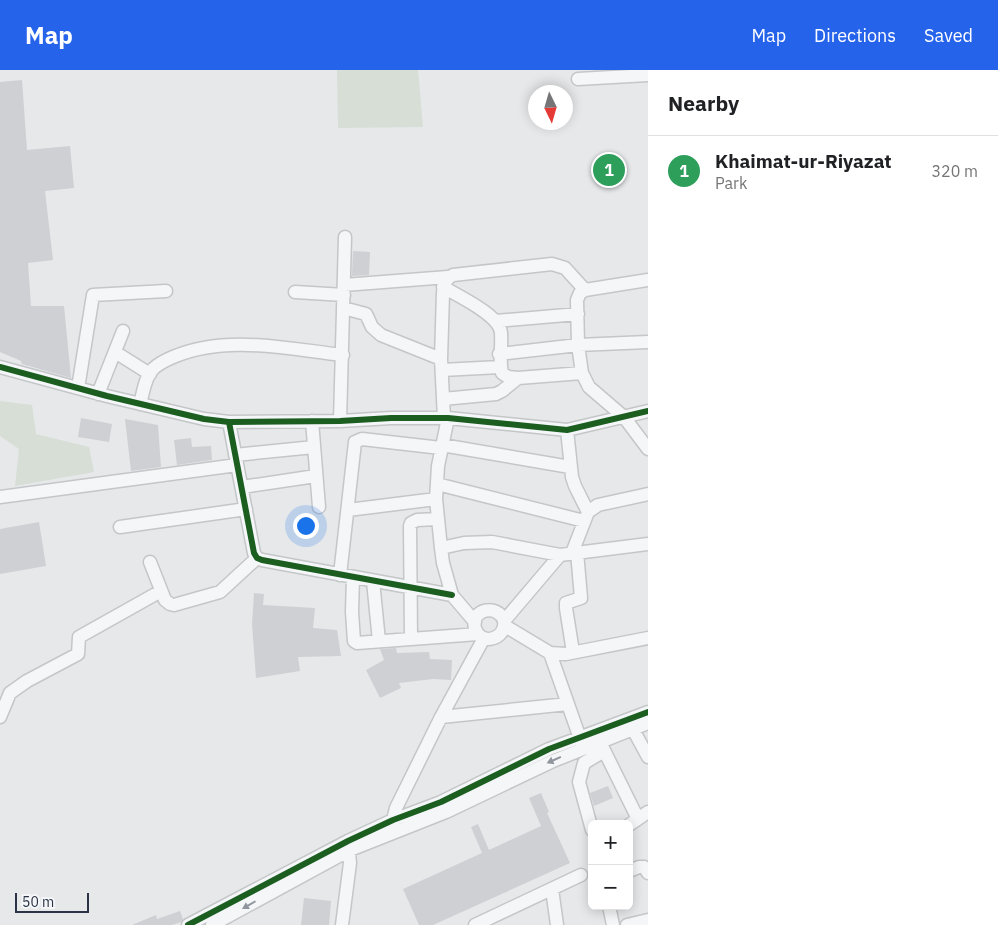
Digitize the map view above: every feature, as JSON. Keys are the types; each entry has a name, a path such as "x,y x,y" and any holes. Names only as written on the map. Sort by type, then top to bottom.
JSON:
{"street":[{"path":"578,79 648,75"},
{"path":"340,420 345,237"},
{"path":"295,292 446,282 453,275 552,264 565,268 585,290"},
{"path":"648,280 585,290 577,300 578,345 582,372 589,386 624,417 648,449"},
{"path":"446,282 492,317 499,326 501,333 499,354 502,373 518,378 582,372"},
{"path":"446,282 442,364 443,400 446,418 438,466 437,519 443,563 452,596 479,631 491,639 500,635 504,624 542,576 569,554 586,517 598,504 648,494"},
{"path":"78,388 93,295 166,291"},
{"path":"343,308 366,314 372,327 381,336 442,364 500,367"},
{"path":"495,321 578,314"},
{"path":"98,394 123,332"},
{"path":"499,354 578,345 648,342"},
{"path":"140,404 152,370 162,362 180,354 202,348 226,344 342,355"},
{"path":"115,352 150,374"},
{"path":"0,367 98,394 204,419 229,422 446,418 567,430 648,412"},
{"path":"443,400 496,394 518,378"},
{"path":"312,421 319,507"},
{"path":"229,422 254,553 257,558 452,596"},
{"path":"567,430 570,467 586,517"},
{"path":"340,575 355,442 362,439 441,447 570,467"},
{"path":"0,497 314,447"},
{"path":"242,487 316,476"},
{"path":"437,484 586,517"},
{"path":"348,510 436,500"},
{"path":"120,527 246,510"},
{"path":"411,638 411,522 437,519"},
{"path":"441,548 464,543 492,542 569,554 648,544"},
{"path":"569,554 581,598 566,603 573,652"},
{"path":"150,562 165,600 174,605 210,596 227,587 257,558"},
{"path":"353,577 352,612 354,641 357,643 479,631"},
{"path":"373,581 379,641"},
{"path":"0,717 10,693 27,680 78,654 79,637 162,591"},
{"path":"394,825 396,808 441,717 479,631 482,611 491,609 500,613 504,624 550,654 582,743"},
{"path":"550,654 573,652 648,638"},
{"path":"441,717 568,704"},
{"path":"188,925 549,749 600,741 648,712"},
{"path":"630,724 648,723"},
{"path":"630,724 648,758"},
{"path":"600,741 638,819"},
{"path":"589,820 579,782 584,763 600,741"},
{"path":"212,925 349,845"},
{"path":"342,925 350,863 349,845"},
{"path":"633,869 644,867 648,873"},
{"path":"475,925 581,875"},
{"path":"552,889 557,925"},
{"path":"610,910 612,925"},
{"path":"627,925 648,920"}],"shaded area":[{"path":"337,70 418,70 423,127 338,128"},
{"path":"0,401 32,405 36,434 89,447 94,472 15,486 19,449 0,436"}],"building":[{"path":"22,80 27,150 70,146 74,188 45,191 53,260 28,263 31,306 64,306 71,378 22,364 21,361 0,352 0,82"},
{"path":"353,251 370,252 369,275 352,276"},
{"path":"81,418 112,424 109,442 78,437"},
{"path":"125,419 158,425 161,467 131,471"},
{"path":"191,438 192,447 211,446 212,460 177,465 174,440"},
{"path":"39,522 46,566 0,574 0,529"},
{"path":"254,593 264,594 263,605 315,608 313,628 337,630 341,656 298,657 300,671 256,678 252,624"},
{"path":"396,648 397,653 429,652 430,659 452,660 451,680 433,679 399,683 401,688 380,698 366,670 384,660 380,649"},
{"path":"608,786 613,798 594,806 590,793"},
{"path":"541,793 549,812 547,813 570,863 433,925 419,925 403,889 482,853 471,827 478,824 489,850 541,826 529,798"},
{"path":"304,898 331,901 329,925 301,925"},
{"path":"180,911 183,919 181,922 172,925 132,925 156,915 157,919"}],"cycle path":[{"path":"0,367 107,396 204,419 229,422 448,418 567,430 648,411"},
{"path":"229,422 254,553 257,558 452,595"},
{"path":"188,925 348,841 393,820 441,802 549,749 648,712"}],"place":[{"name":"Khaimat-ur-Riyazat","path":"609,170"}]}
